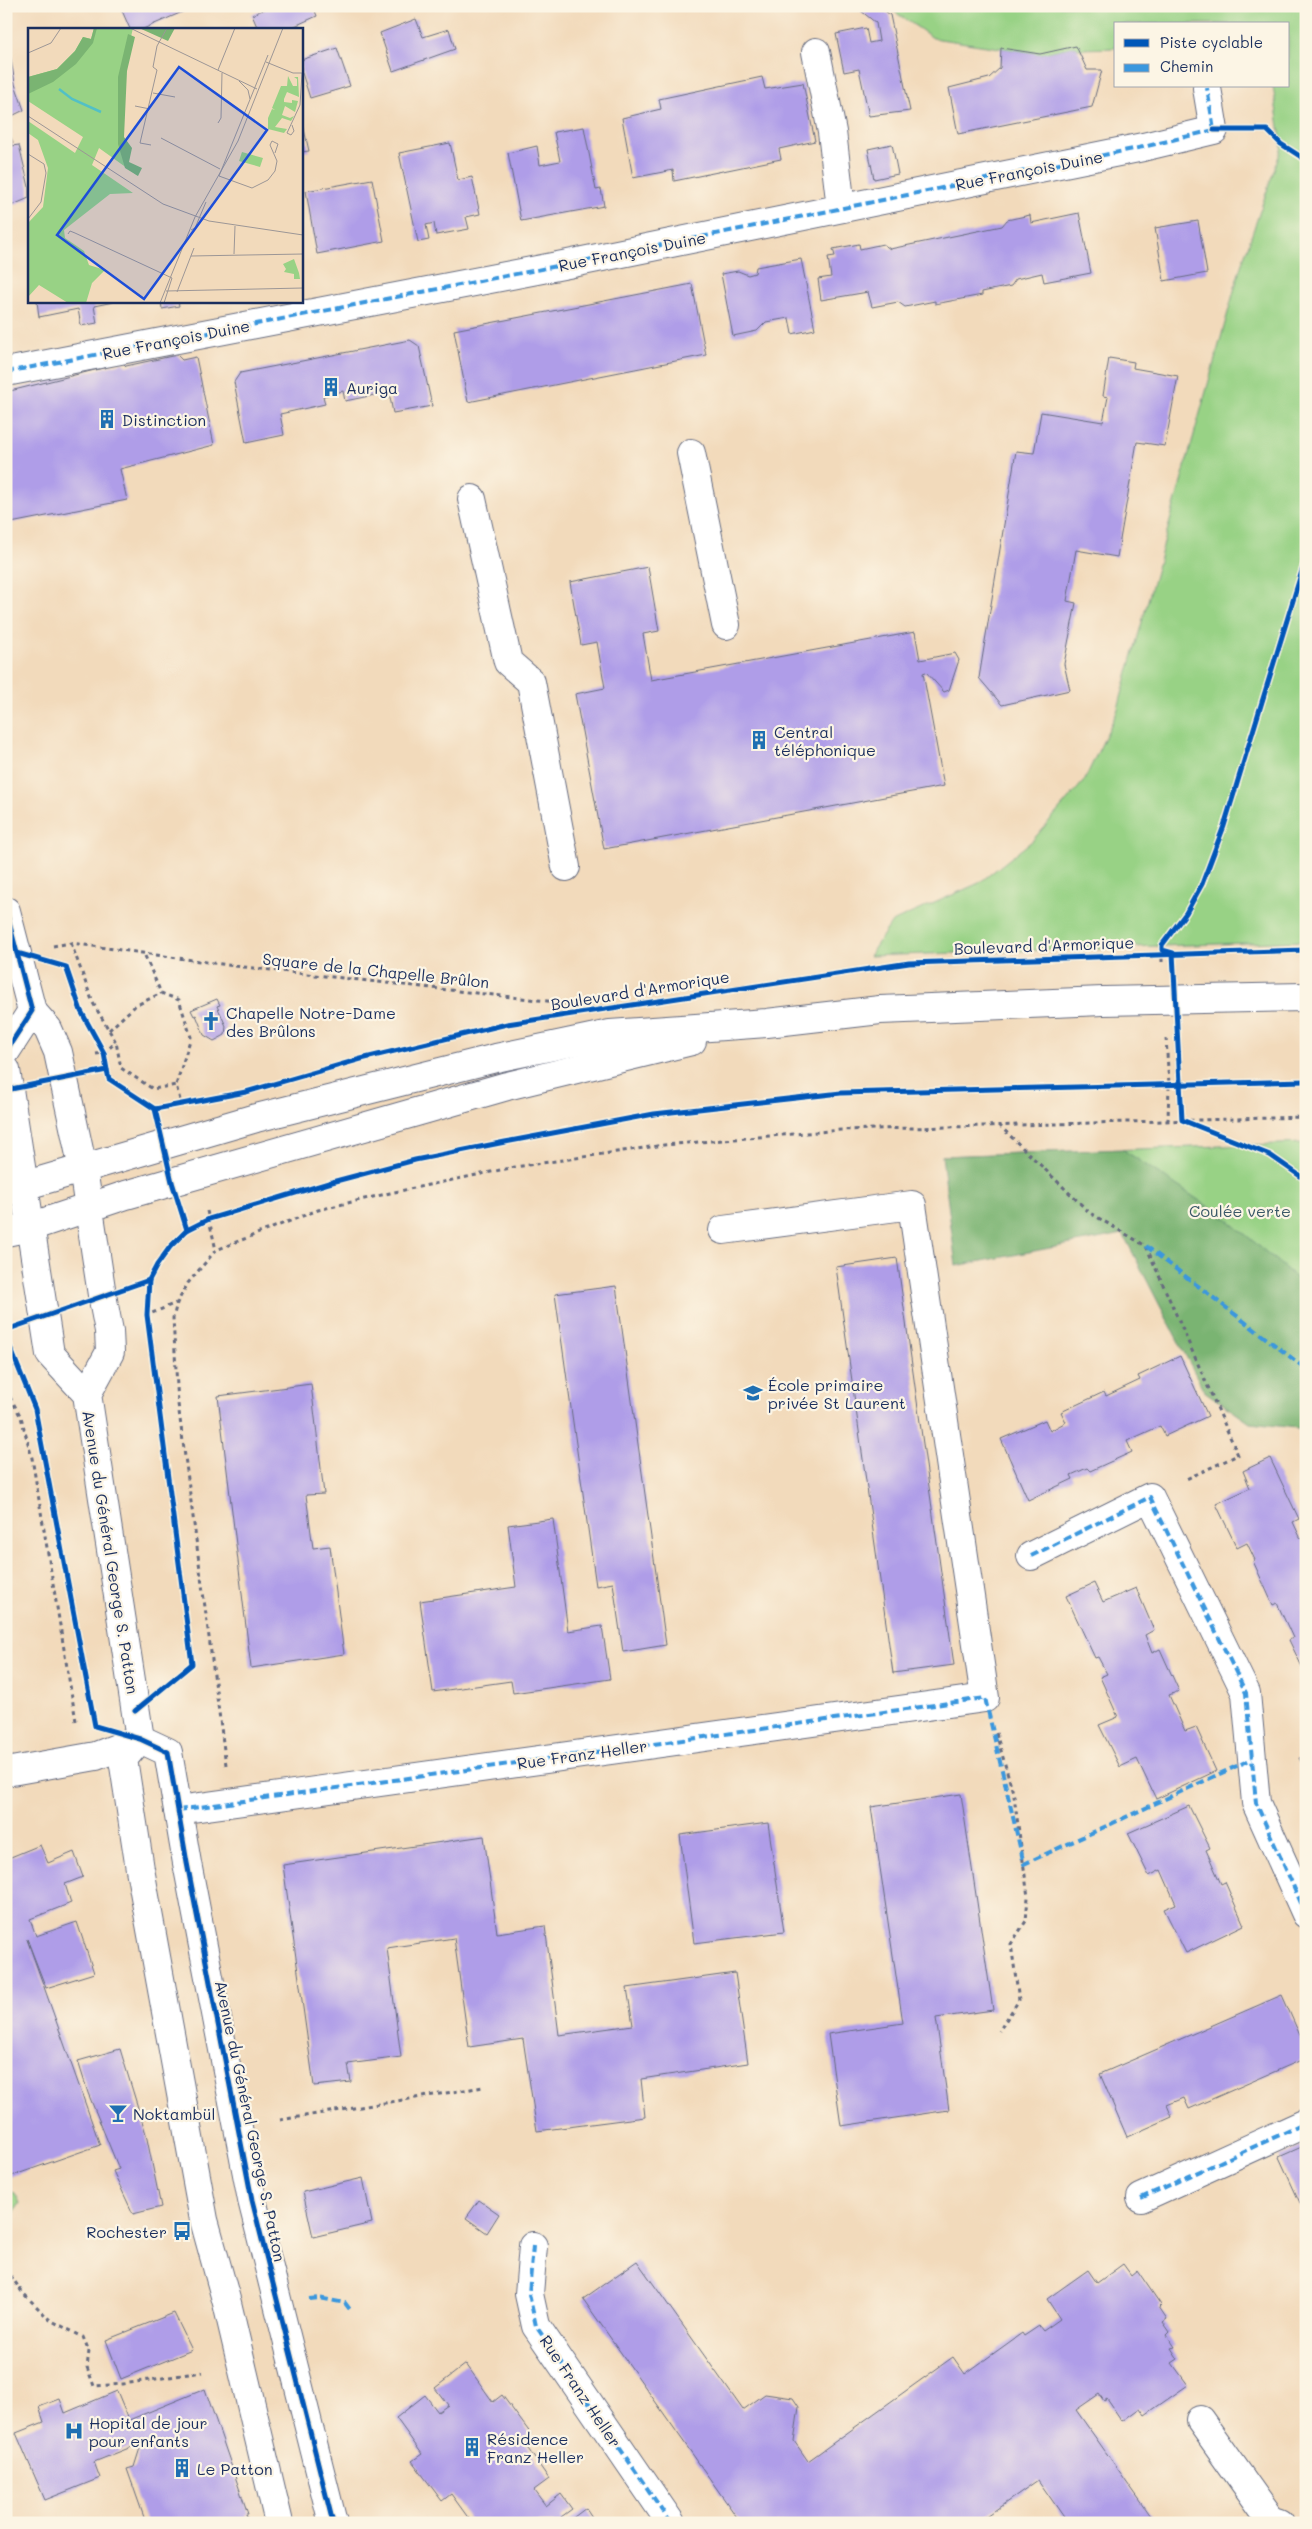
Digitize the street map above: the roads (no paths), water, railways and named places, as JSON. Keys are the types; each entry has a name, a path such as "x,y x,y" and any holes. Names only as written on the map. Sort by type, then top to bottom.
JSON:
{"main road":[{"path":"816,52 832,132 841,208"},
{"name":"Rue François Duine","path":"6,372 577,262 1143,147 1214,130 1207,88"},
{"path":"691,453 726,625"},
{"path":"472,499 508,662 531,682 566,867"},
{"name":"Avenue du Général George S. Patton","path":"6,911 32,1011 48,1029 58,1052 90,1208 109,1331 110,1352 87,1394"},
{"path":"14,1188 256,1118 496,1058 610,1034 767,1023 880,1010 1306,997"},
{"path":"6,1051 32,1011"},
{"path":"18,1229 90,1208 126,1195 507,1086 767,1023"},
{"name":"Avenue du Général George S. Patton","path":"6,1070 18,1229 50,1354 87,1394 140,1739 168,1752 252,2200 333,2523"},
{"name":"Rue Franz Heller","path":"178,1810 985,1698 912,1205 723,1230"},
{"path":"1031,1556 1150,1497 1246,1693 1256,1804 1303,1903"},
{"path":"7,1766 83,1759 140,1739"},
{"path":"140,1739 123,1759 140,1869 204,2220 279,2523"},
{"path":"1141,2198 1306,2122"},
{"name":"Rue Franz Heller","path":"533,2246 529,2294 536,2326 671,2523"},
{"path":"1200,2420 1271,2520 1280,2523"}],"place":[{"name":"Auriga","path":"331,387"},
{"name":"Distinction","path":"107,419"},
{"name":"Central téléphonique","path":"759,740"},
{"name":"Chapelle Notre-Dame des Brûlons","path":"211,1021"},
{"name":"École primaire privée St Laurent","path":"753,1393"},
{"name":"Noktambül","path":"118,2113"},
{"name":"Rochester","path":"182,2231"},
{"name":"Hopital de jour pour enfants","path":"74,2431"},
{"name":"Résidence Franz Heller","path":"472,2447"},
{"name":"Le Patton","path":"182,2468"}],"park label":[{"name":"Coulée verte","path":"1240,1210"}]}
